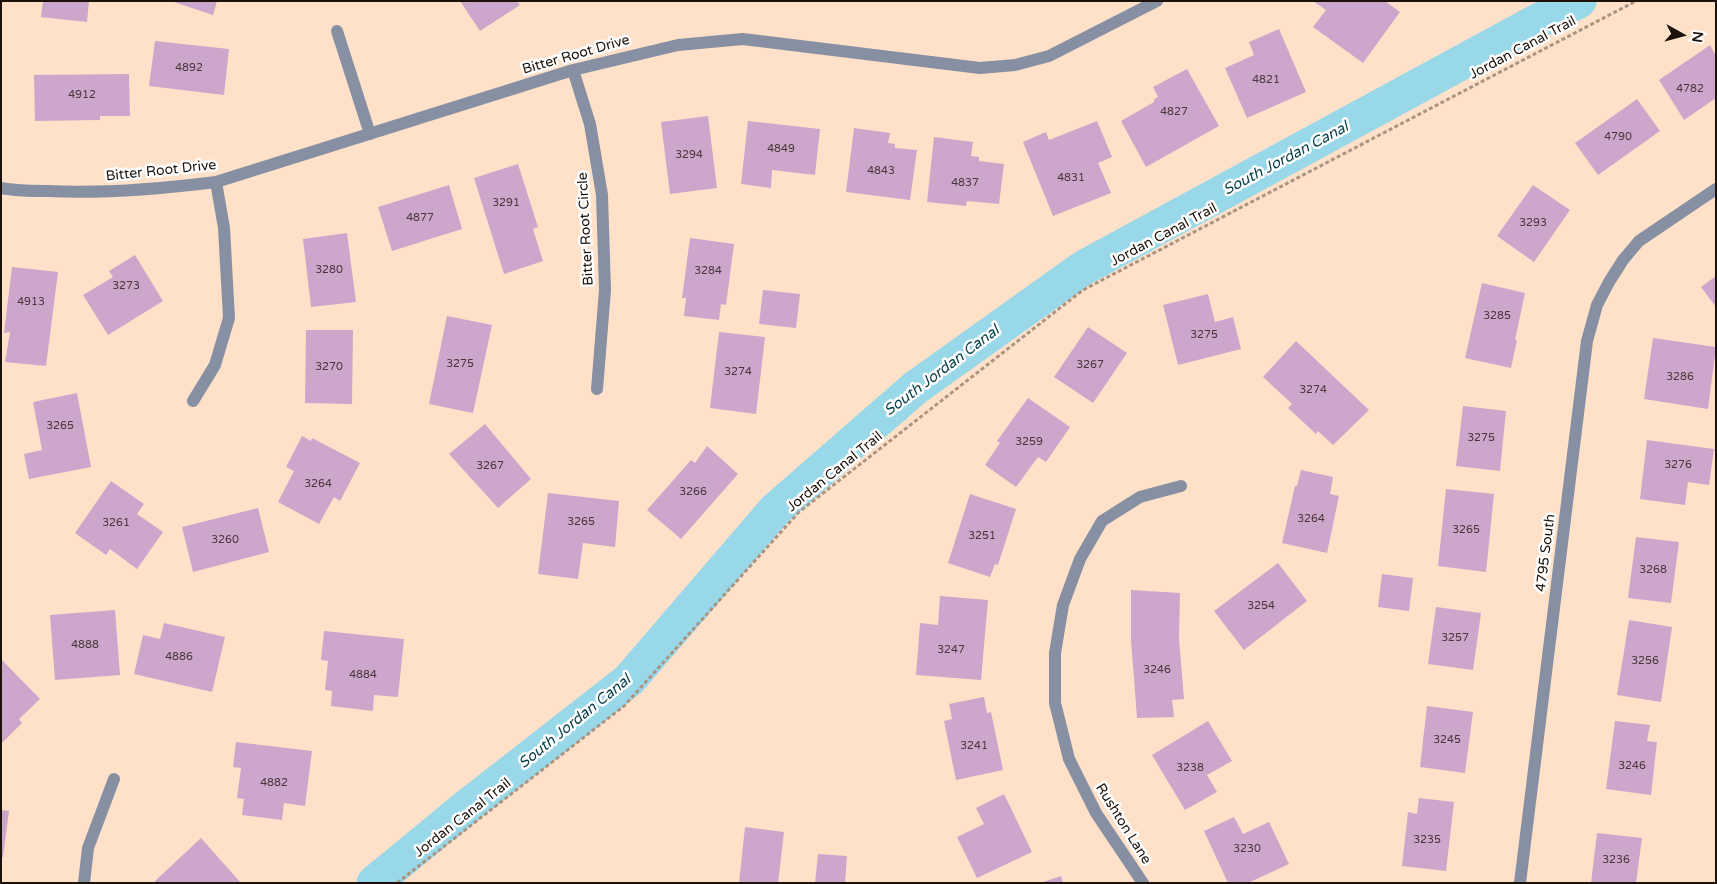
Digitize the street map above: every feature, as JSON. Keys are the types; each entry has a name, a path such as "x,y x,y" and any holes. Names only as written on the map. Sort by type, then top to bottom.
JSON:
{"street":[{"name":"Bitter Root Drive","path":"1,188 56,192 111,192 216,182 574,70 678,44 743,39 980,68 1015,65 1049,56 1157,1"},
{"path":"338,31 370,134"},
{"name":"Bitter Root Circle","path":"574,70 590,124 602,195 605,290 597,389"},
{"path":"193,401 214,365 229,318 224,228 216,182"},
{"name":"4795 South","path":"1520,883 1587,341 1597,305 1623,260 1639,241 1716,189"},
{"name":"Rushton Lane","path":"1143,883 1096,814 1068,759 1055,703 1055,653 1063,605 1080,559 1102,521 1140,498 1181,486"},
{"path":"84,883 88,848 114,779"}],"path":[{"name":"Jordan Canal Trail","path":"397,883 624,706 799,512 1083,290 1636,1"}],"building":[{"path":"43,1 89,1 87,22 41,17"},
{"path":"171,1 217,1 213,15"},
{"path":"460,1 517,1 520,5 480,31"},
{"path":"1313,1 1385,1 1400,12 1363,63 1313,27 1326,10"},
{"path":"1279,29 1306,92 1247,118 1225,68 1254,55 1249,42"},
{"path":"155,41 229,49 224,95 149,86"},
{"path":"1710,45 1716,56 1716,98 1684,120 1659,80"},
{"path":"1187,69 1219,126 1146,167 1121,121 1154,102 1154,99 1158,97 1153,87"},
{"path":"129,74 130,116 100,116 100,120 35,121 34,75"},
{"path":"1637,99 1660,131 1598,175 1575,143"},
{"path":"708,116 717,188 670,194 661,122"},
{"path":"748,121 820,129 815,175 772,170 771,188 741,184"},
{"path":"1097,121 1112,157 1098,163 1111,193 1053,216 1023,142 1046,132 1049,140"},
{"path":"854,128 890,133 888,143 895,144 895,148 917,150 910,200 846,192"},
{"path":"934,137 973,142 971,156 979,157 979,161 1004,164 999,204 967,201 966,206 927,202"},
{"path":"518,164 538,227 533,229 543,261 504,274 474,178"},
{"path":"449,185 462,229 392,251 378,207"},
{"path":"1533,185 1570,210 1534,262 1497,236"},
{"path":"347,233 356,302 311,307 303,239"},
{"path":"690,238 734,244 726,305 721,304 719,320 684,316 686,298 682,298"},
{"path":"135,255 163,301 108,335 83,295 113,277 109,271"},
{"path":"12,267 58,272 46,366 5,362 10,332 4,333"},
{"path":"1716,276 1716,307 1701,287"},
{"path":"1482,283 1525,293 1511,368 1465,358"},
{"path":"763,290 800,294 796,328 759,324"},
{"path":"1208,294 1215,322 1233,317 1241,349 1178,365 1163,305"},
{"path":"447,316 492,325 473,413 429,404"},
{"path":"1088,327 1127,353 1093,403 1054,377"},
{"path":"306,330 353,330 352,404 305,403"},
{"path":"719,332 765,337 756,414 710,408"},
{"path":"1653,338 1716,347 1708,409 1644,399"},
{"path":"1296,341 1369,410 1333,445 1318,431 1316,434 1288,408 1292,404 1263,377"},
{"path":"77,393 91,467 29,479 24,454 42,450 33,402"},
{"path":"1028,398 1070,427 1046,462 1038,457 1016,487 985,465 1000,443 997,441"},
{"path":"1463,406 1506,411 1500,471 1456,466"},
{"path":"485,424 531,479 498,508 449,454"},
{"path":"302,436 311,441 312,438 360,463 340,501 334,497 319,524 278,502 294,471 286,467"},
{"path":"1647,440 1714,449 1709,485 1688,482 1685,505 1640,499"},
{"path":"707,446 738,474 681,539 647,510 691,460 695,463"},
{"path":"1301,470 1333,477 1330,494 1339,496 1327,553 1282,543 1295,486 1297,486"},
{"path":"111,481 144,504 137,514 163,532 137,569 110,549 106,555 75,533"},
{"path":"1446,489 1494,494 1486,572 1438,566"},
{"path":"548,493 619,501 615,547 583,543 578,579 538,574"},
{"path":"970,494 1016,509 998,565 995,564 990,577 948,563"},
{"path":"258,508 269,552 193,572 182,527"},
{"path":"1636,537 1679,542 1671,603 1628,598"},
{"path":"1278,563 1307,601 1244,650 1214,611"},
{"path":"1382,574 1413,578 1409,611 1378,607"},
{"path":"1131,590 1180,593 1179,639 1184,699 1172,700 1174,717 1137,718 1131,640"},
{"path":"940,596 988,600 981,680 916,675 920,623 938,625"},
{"path":"1436,607 1481,613 1473,670 1428,664"},
{"path":"115,610 120,675 55,680 50,615"},
{"path":"1629,620 1672,627 1661,702 1617,695"},
{"path":"164,623 225,637 212,692 134,674 143,635 160,639"},
{"path":"324,631 404,639 398,697 374,695 373,711 331,706 332,691 325,690 328,661 321,660"},
{"path":"1,659 40,699 19,719 22,723 1,744"},
{"path":"984,697 987,713 991,712 1003,770 956,780 944,721 952,719 949,704"},
{"path":"1427,706 1473,712 1465,773 1420,767"},
{"path":"1208,721 1232,761 1207,775 1217,792 1185,810 1152,755"},
{"path":"1615,721 1650,725 1647,741 1657,742 1651,795 1606,789"},
{"path":"236,742 312,751 305,806 284,803 282,820 242,815 244,799 237,798 241,768 233,767"},
{"path":"1004,794 1032,852 977,878 957,837 984,824 976,808"},
{"path":"1419,798 1454,802 1446,871 1402,866 1408,812 1417,814"},
{"path":"1,810 9,811 3,857 1,857"},
{"path":"1234,817 1243,834 1269,822 1289,864 1248,883 1228,883 1204,831"},
{"path":"745,827 784,832 778,883 739,883"},
{"path":"1597,833 1642,838 1636,883 1591,883"},
{"path":"201,838 241,883 156,883 155,881"},
{"path":"818,854 847,856 845,883 815,883"},
{"path":"1061,876 1063,883 1043,883 1043,882"}],"waterway":[{"name":"South Jordan Canal","path":"374,883 465,808 629,680 775,510 915,388 1083,268 1536,22 1579,1"}]}
